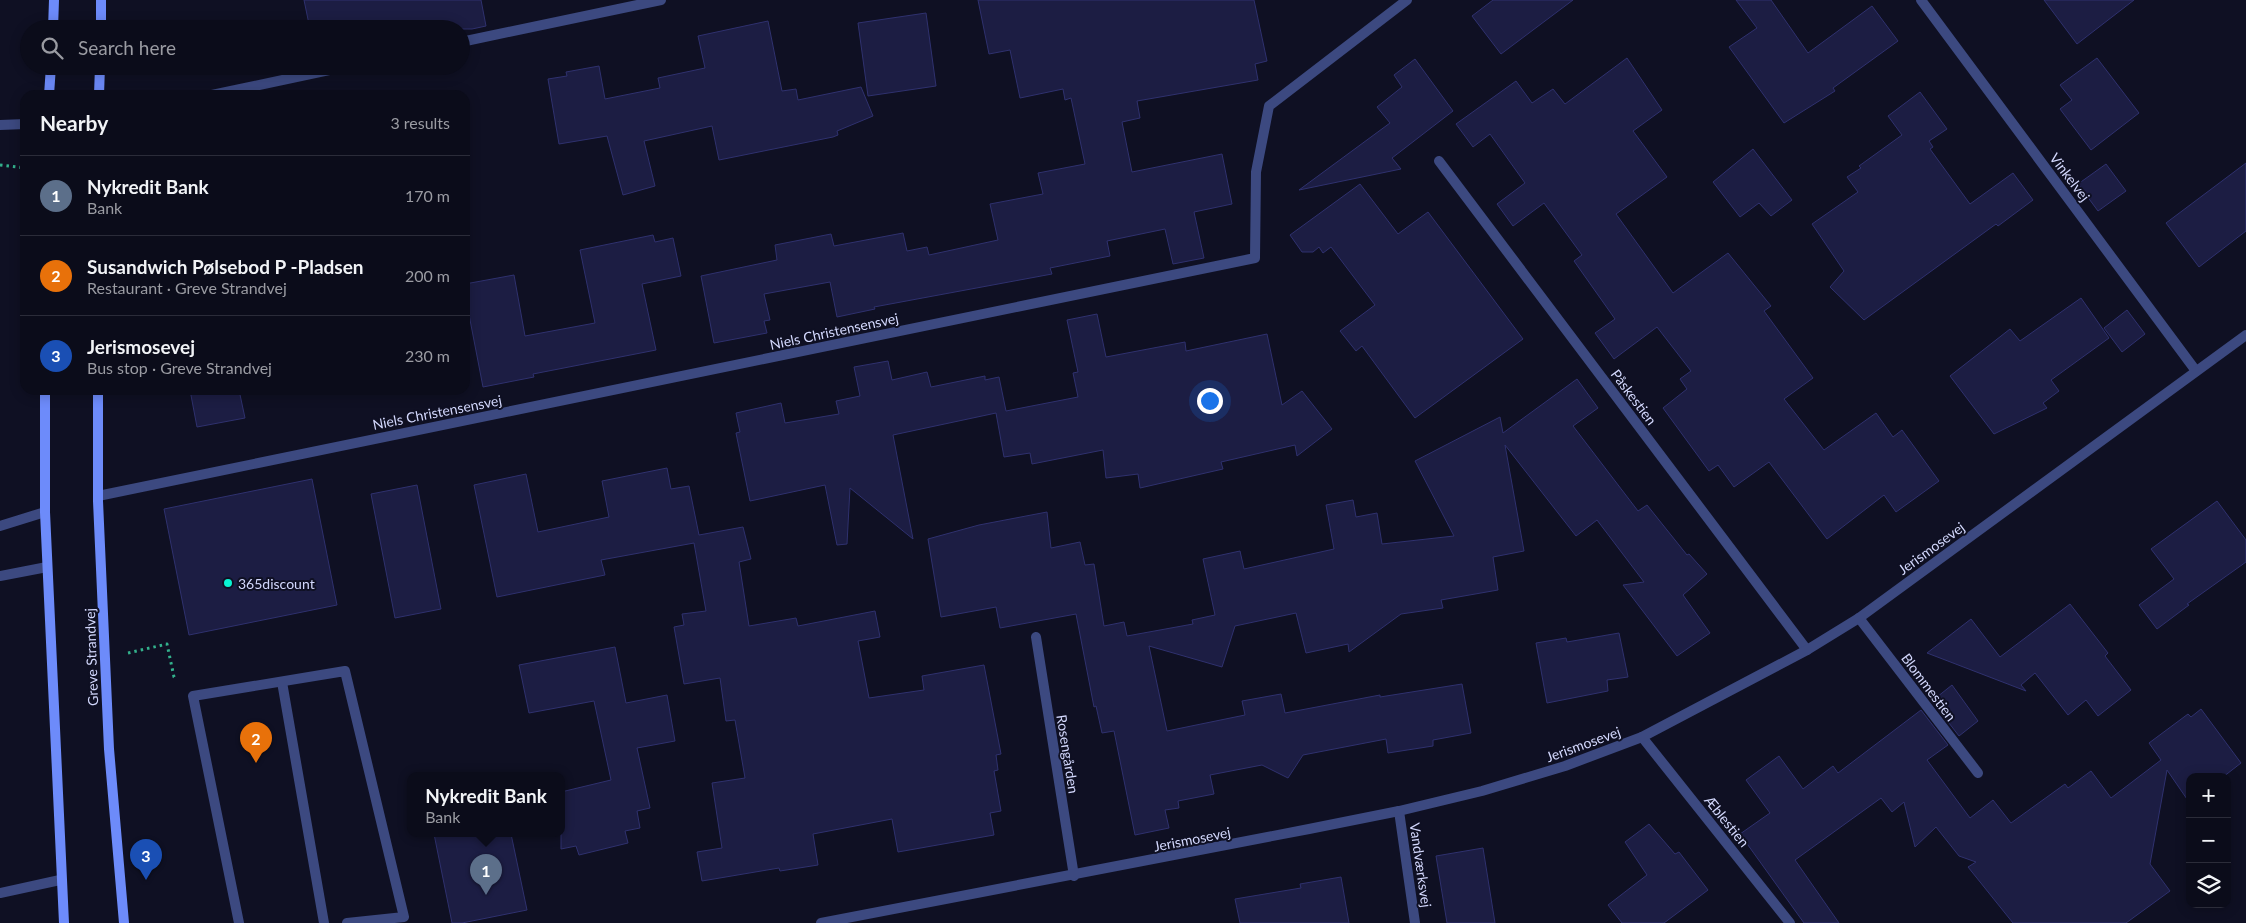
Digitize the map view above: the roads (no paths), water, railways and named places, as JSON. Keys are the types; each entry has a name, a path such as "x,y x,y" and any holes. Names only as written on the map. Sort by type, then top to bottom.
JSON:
{"main road":[{"path":"53,20 54,0"},
{"path":"101,0 101,20"},
{"path":"49,90 50,75"},
{"path":"99,90 100,75"},
{"path":"45,395 45,512 60,880 64,923"},
{"name":"Greve Strandvej","path":"98,395 98,496 109,749 124,923"}],"street":[{"path":"470,40 661,0"},
{"name":"Niels Christensensvej","path":"98,496 1255,258 1256,172 1269,106 1407,0"},
{"name":"Vinkelvej","path":"1921,0 2196,371"},
{"path":"235,90 306,75"},
{"path":"0,125 20,124"},
{"name":"Påskestien","path":"1438,161 1807,650"},
{"name":"Jerismosevej","path":"821,923 1074,876 1399,811 1482,791 1565,766 1642,737 1807,650 1859,618 2246,334"},
{"path":"0,526 45,512"},
{"path":"0,576 47,567"},
{"name":"Blommestien","path":"1859,618 1978,773"},
{"name":"Rosengården","path":"1036,637 1074,876"},
{"path":"239,923 193,696 345,672 404,917 347,923"},
{"path":"282,682 324,923"},
{"name":"Æblestien","path":"1642,737 1790,923"},
{"name":"Vandværksvej","path":"1399,811 1415,923"},
{"path":"0,893 60,880"}],"place":[{"name":"365discount","path":"228,583"},
{"name":"Susandwich Pølsebod P -Pladsen","path":"256,763"},
{"name":"Jerismosevej","path":"146,880"},
{"name":"Nykredit Bank","path":"486,895"}]}
